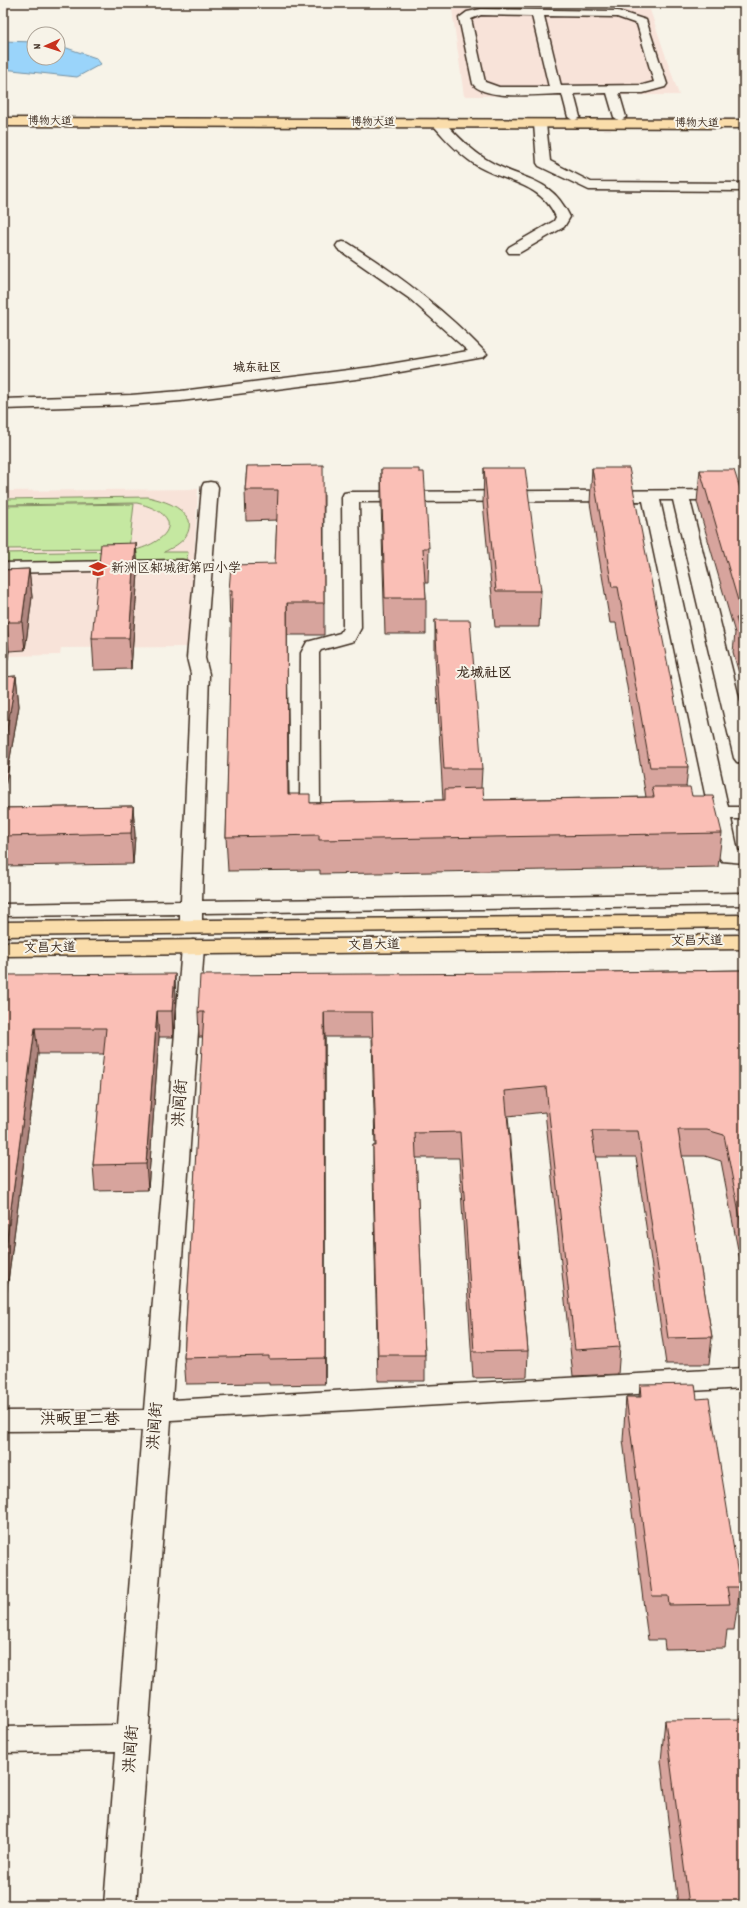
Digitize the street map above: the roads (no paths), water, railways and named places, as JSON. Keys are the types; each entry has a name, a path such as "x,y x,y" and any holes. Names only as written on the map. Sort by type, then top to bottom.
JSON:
{"main road":[{"name":"博物大道","path":"3,115 744,117"},
{"name":"博物大道","path":"3,122 744,124"},
{"name":"文昌大道","path":"3,928 744,921"},
{"name":"文昌大道","path":"3,949 192,927 744,942"}],"street":[{"path":"481,12 618,14 642,22 661,84 643,90 612,90 499,90 486,88 479,84 466,16 481,12"},
{"path":"537,13 561,90 574,117"},
{"path":"612,90 620,117"},
{"path":"438,123 454,140 484,164 541,188 560,209 562,217 559,224 514,250"},
{"path":"540,124 544,163 589,186 744,187"},
{"path":"3,404 131,400 180,396 372,372 479,354 452,326 415,294 343,246"},
{"name":"洪闾街","path":"120,1905 190,977 200,674 196,658 210,487"},
{"path":"650,495 729,857 744,857"},
{"path":"680,495 744,758"},
{"path":"350,816 327,816 315,812 310,805 310,653 314,646 348,637 352,628 350,497 744,495"},
{"path":"3,568 182,564"},
{"path":"672,814 744,813"},
{"path":"3,910 192,927 744,899"},
{"name":"洪畈里二巷","path":"3,1421 157,1415 744,1378"},
{"path":"3,1740 133,1738"}],"water":[{"path":"3,41 26,42 26,66 66,66 66,48 96,58 101,64 77,77 3,69"}],"place":[{"name":"新洲区邾城街第四小学","path":"98,569"}],"district":[{"name":"城东社区","path":"257,368"},
{"name":"龙城社区","path":"484,674"}]}
